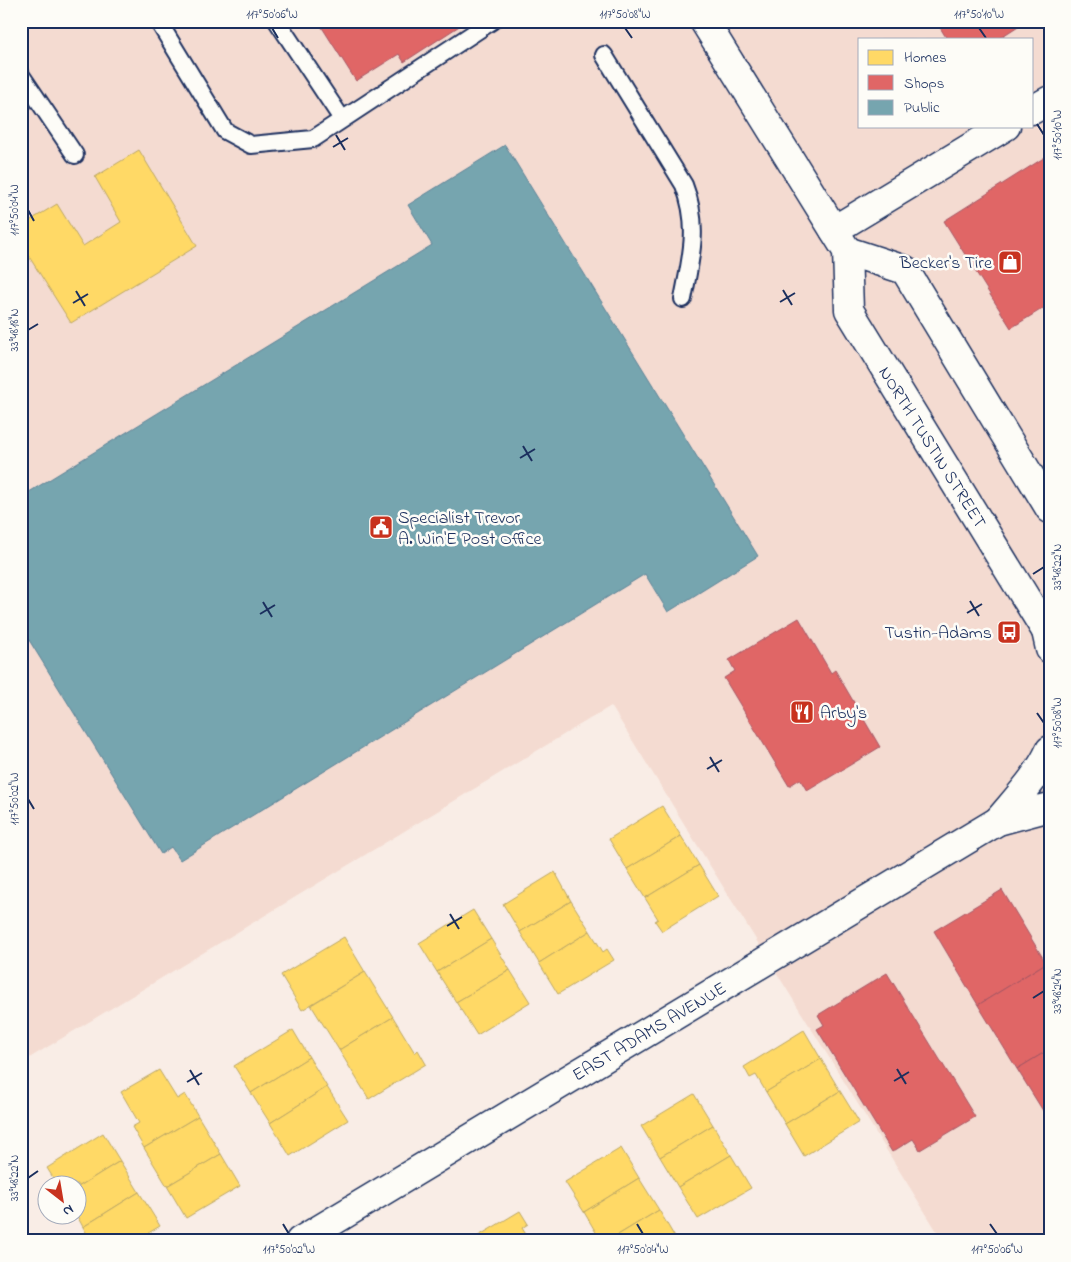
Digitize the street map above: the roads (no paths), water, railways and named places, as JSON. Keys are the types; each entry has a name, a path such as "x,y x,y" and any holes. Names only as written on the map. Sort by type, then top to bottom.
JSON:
{"street":[{"name":"NORTH TUSTIN STREET","path":"704,21 840,240 849,310 1048,637"},
{"path":"1034,109 1050,100"},
{"path":"840,240 1003,128"},
{"path":"840,240 905,270 1050,509"},
{"name":"EAST ADAMS AVENUE","path":"998,821 1045,762 1050,750"},
{"name":"EAST ADAMS AVENUE","path":"300,1241 998,821 1050,807"}],"lane":[{"path":"158,21 225,131 251,145 313,139 492,21"},
{"path":"277,21 342,119"},
{"path":"604,55 684,185 691,203 695,238 683,299"},
{"path":"21,75 75,155"}],"place":[{"name":"Becker's Tire","path":"1010,262"},
{"name":"Specialist Trevor A. Win'E Post Office","path":"381,527"},
{"name":"Tustin-Adams","path":"1009,632"},
{"name":"Arby's","path":"802,712"}]}
